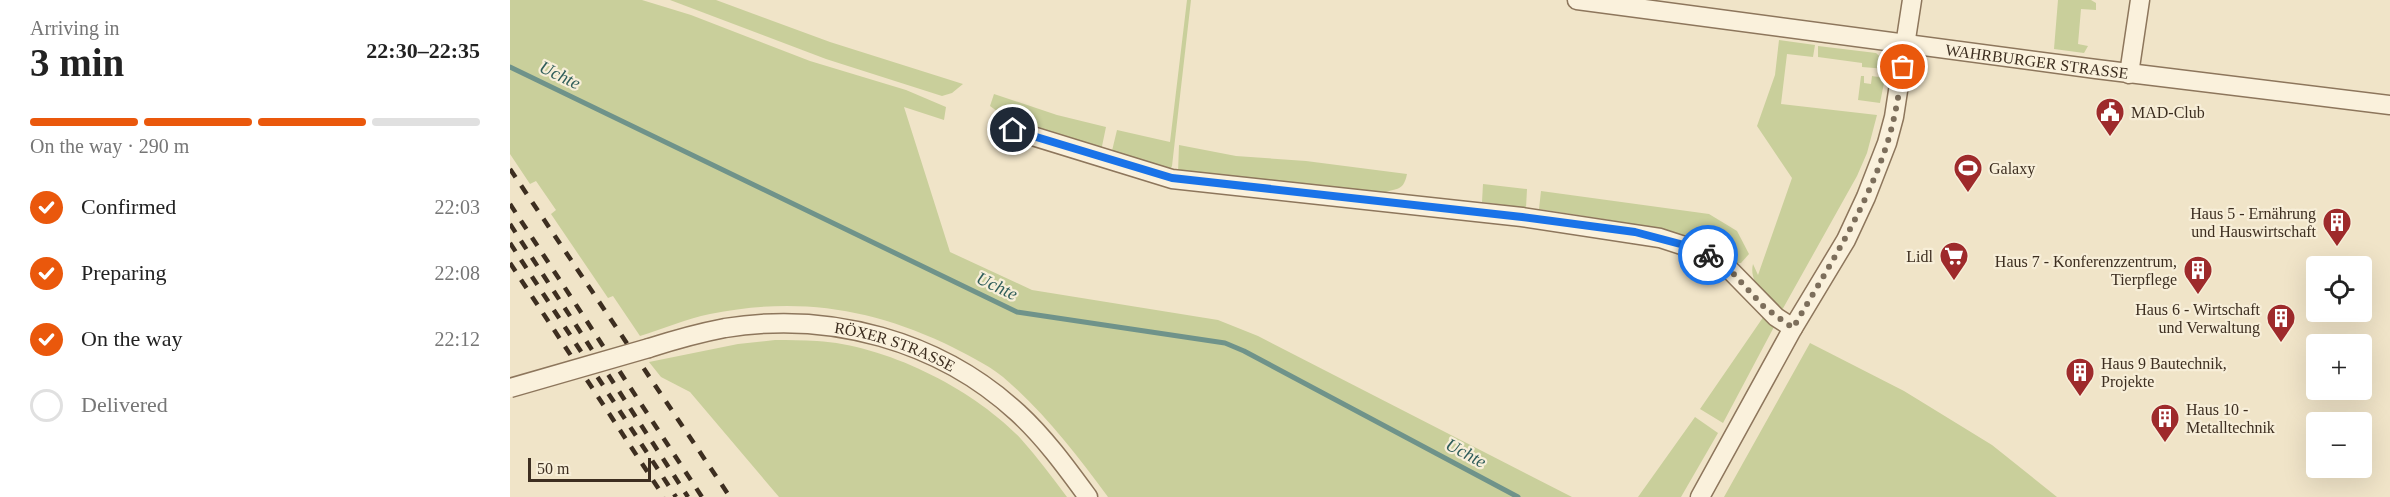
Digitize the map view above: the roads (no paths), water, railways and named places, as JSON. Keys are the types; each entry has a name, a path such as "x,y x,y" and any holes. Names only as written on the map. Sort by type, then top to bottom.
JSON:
{"street":[{"name":"WAHRBURGER STRASSE","path":"1577,0 2129,74 2390,105"},
{"path":"1700,497 1793,328 1846,240 1876,172 1894,117 1912,0"},
{"path":"2129,74 2140,0"},
{"path":"1013,130 1172,178 1522,217 1659,238 1692,248 1714,259 1730,270 1776,317 1793,328"},
{"name":"RÖXER STRASSE","path":"510,388 724,328 770,324 837,327 893,340 956,368 1003,400 1046,442 1088,497"}],"waterway":[{"name":"Uchte","path":"510,67 1017,312 1225,343 1244,351 1518,497"}],"railway":[{"path":"510,169 730,497"},
{"path":"510,204 702,497"},
{"path":"510,224 688,497"},
{"path":"510,243 676,497"},
{"path":"510,263 664,497"}],"place":[{"name":"MAD-Club","path":"2110,138"},
{"name":"Galaxy","path":"1968,194"},
{"name":"Haus 5 - Ernährung und Hauswirtschaft","path":"2337,248"},
{"name":"Lidl","path":"1954,282"},
{"name":"Haus 7 - Konferenzzentrum, Tierpflege","path":"2198,296"},
{"name":"Haus 6 - Wirtschaft und Verwaltung","path":"2281,344"},
{"name":"Haus 9 Bautechnik, Projekte","path":"2080,398"},
{"name":"Haus 10 - Metalltechnik","path":"2165,444"}]}
